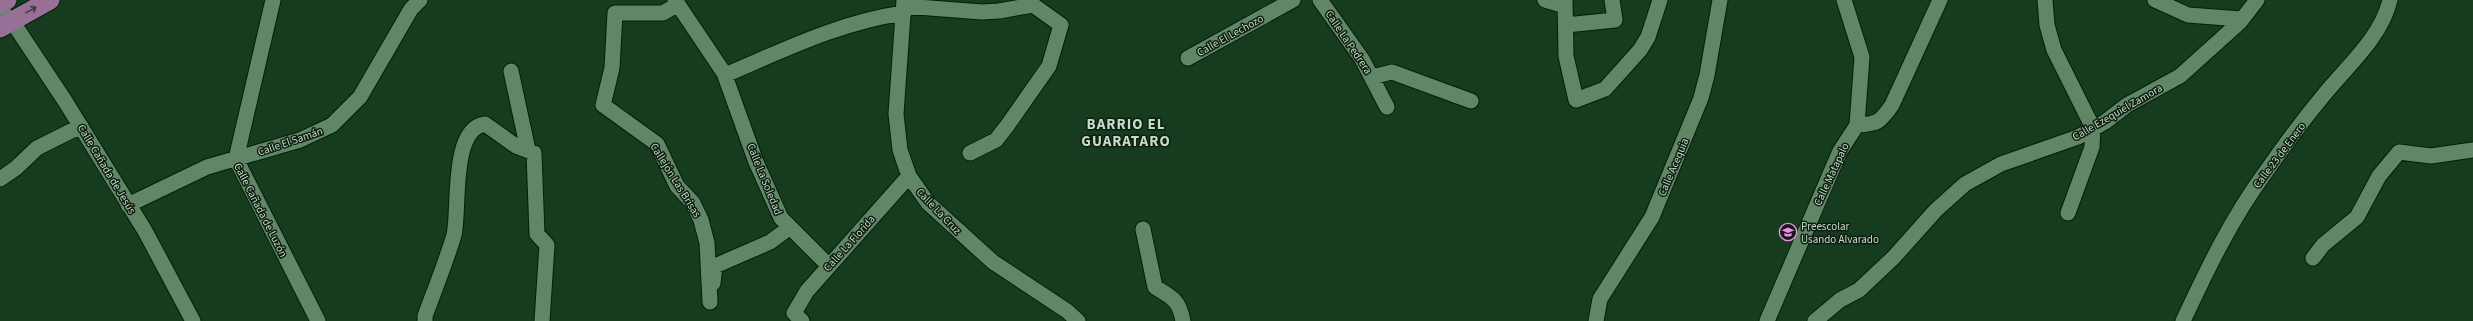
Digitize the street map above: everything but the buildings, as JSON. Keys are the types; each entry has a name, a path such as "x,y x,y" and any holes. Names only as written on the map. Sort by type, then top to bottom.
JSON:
{"main road":[{"path":"0,4 7,0"},
{"path":"4,19 50,0"}],"street":[{"name":"Calle Cañada de Luzón","path":"273,0 236,159 318,321"},
{"name":"Calle El Samán","path":"128,205 207,167 318,133 344,116 363,91 411,9 420,0"},
{"name":"Calle El Lechozo","path":"1188,58 1293,0"},
{"name":"Calle La Pedrera","path":"1320,0 1362,59 1387,107"},
{"path":"1545,0 1565,3 1566,56 1576,100 1596,94 1605,89 1640,50 1648,37 1660,0"},
{"path":"1566,25 1615,20 1612,0"},
{"name":"Calle Acequia","path":"1596,321 1600,299 1652,216 1701,98 1707,75 1720,0"},
{"path":"1844,0 1862,57 1856,124 1876,123 1882,119 1892,105 1940,0"},
{"path":"2045,0 2047,25 2054,50 2092,128 2090,154 2068,213"},
{"path":"2155,0 2188,15 2241,19"},
{"name":"Calle Ezequiel Zamora","path":"1815,321 1840,300 1859,290 1894,257 1936,210 1965,184 2001,164 2072,139 2105,122 2127,105 2180,76 2241,19 2257,0"},
{"name":"Calle 23 de Enero","path":"2183,321 2225,236 2246,200 2323,96 2372,39 2384,19 2390,0"},
{"name":"Calle La Soledad","path":"676,2 725,75 770,196 781,218 789,228 829,266"},
{"name":"Callejón Las Brisas","path":"676,2 663,13 615,13 612,68 603,105 657,144 677,186 693,203 701,220 707,243 710,298 715,266 770,242 789,228"},
{"path":"725,75 813,37 904,6 999,12 1032,5 1061,25 1049,66 996,140 970,153"},
{"name":"Calle La Cruz","path":"904,6 896,114 900,150 909,176 928,203 993,262 1067,311 1078,321"},
{"name":"Calle Cañada de Jesús","path":"4,19 81,126 145,231 193,321"},
{"path":"512,71 528,150"},
{"path":"1372,77 1392,72 1471,100"},
{"path":"425,321 425,316 453,236 460,160 472,131 479,124 485,124 516,146 534,153 537,234 546,245 542,321"},
{"name":"Calle Matapalo","path":"1767,321 1840,151 1856,124"},
{"path":"0,179 16,168 36,148 81,126"},
{"path":"2313,258 2323,245 2357,217 2379,176 2399,152 2431,156 2473,150"},
{"name":"Calle La Florida","path":"798,317 807,291 909,176"},
{"path":"1144,229 1155,288 1177,301 1180,305 1183,321"}],"place":[{"name":"Preescolar Usando Alvarado","path":"1788,232"}],"district":[{"name":"BARRIO EL GUARATARO","path":"1126,132"}]}
